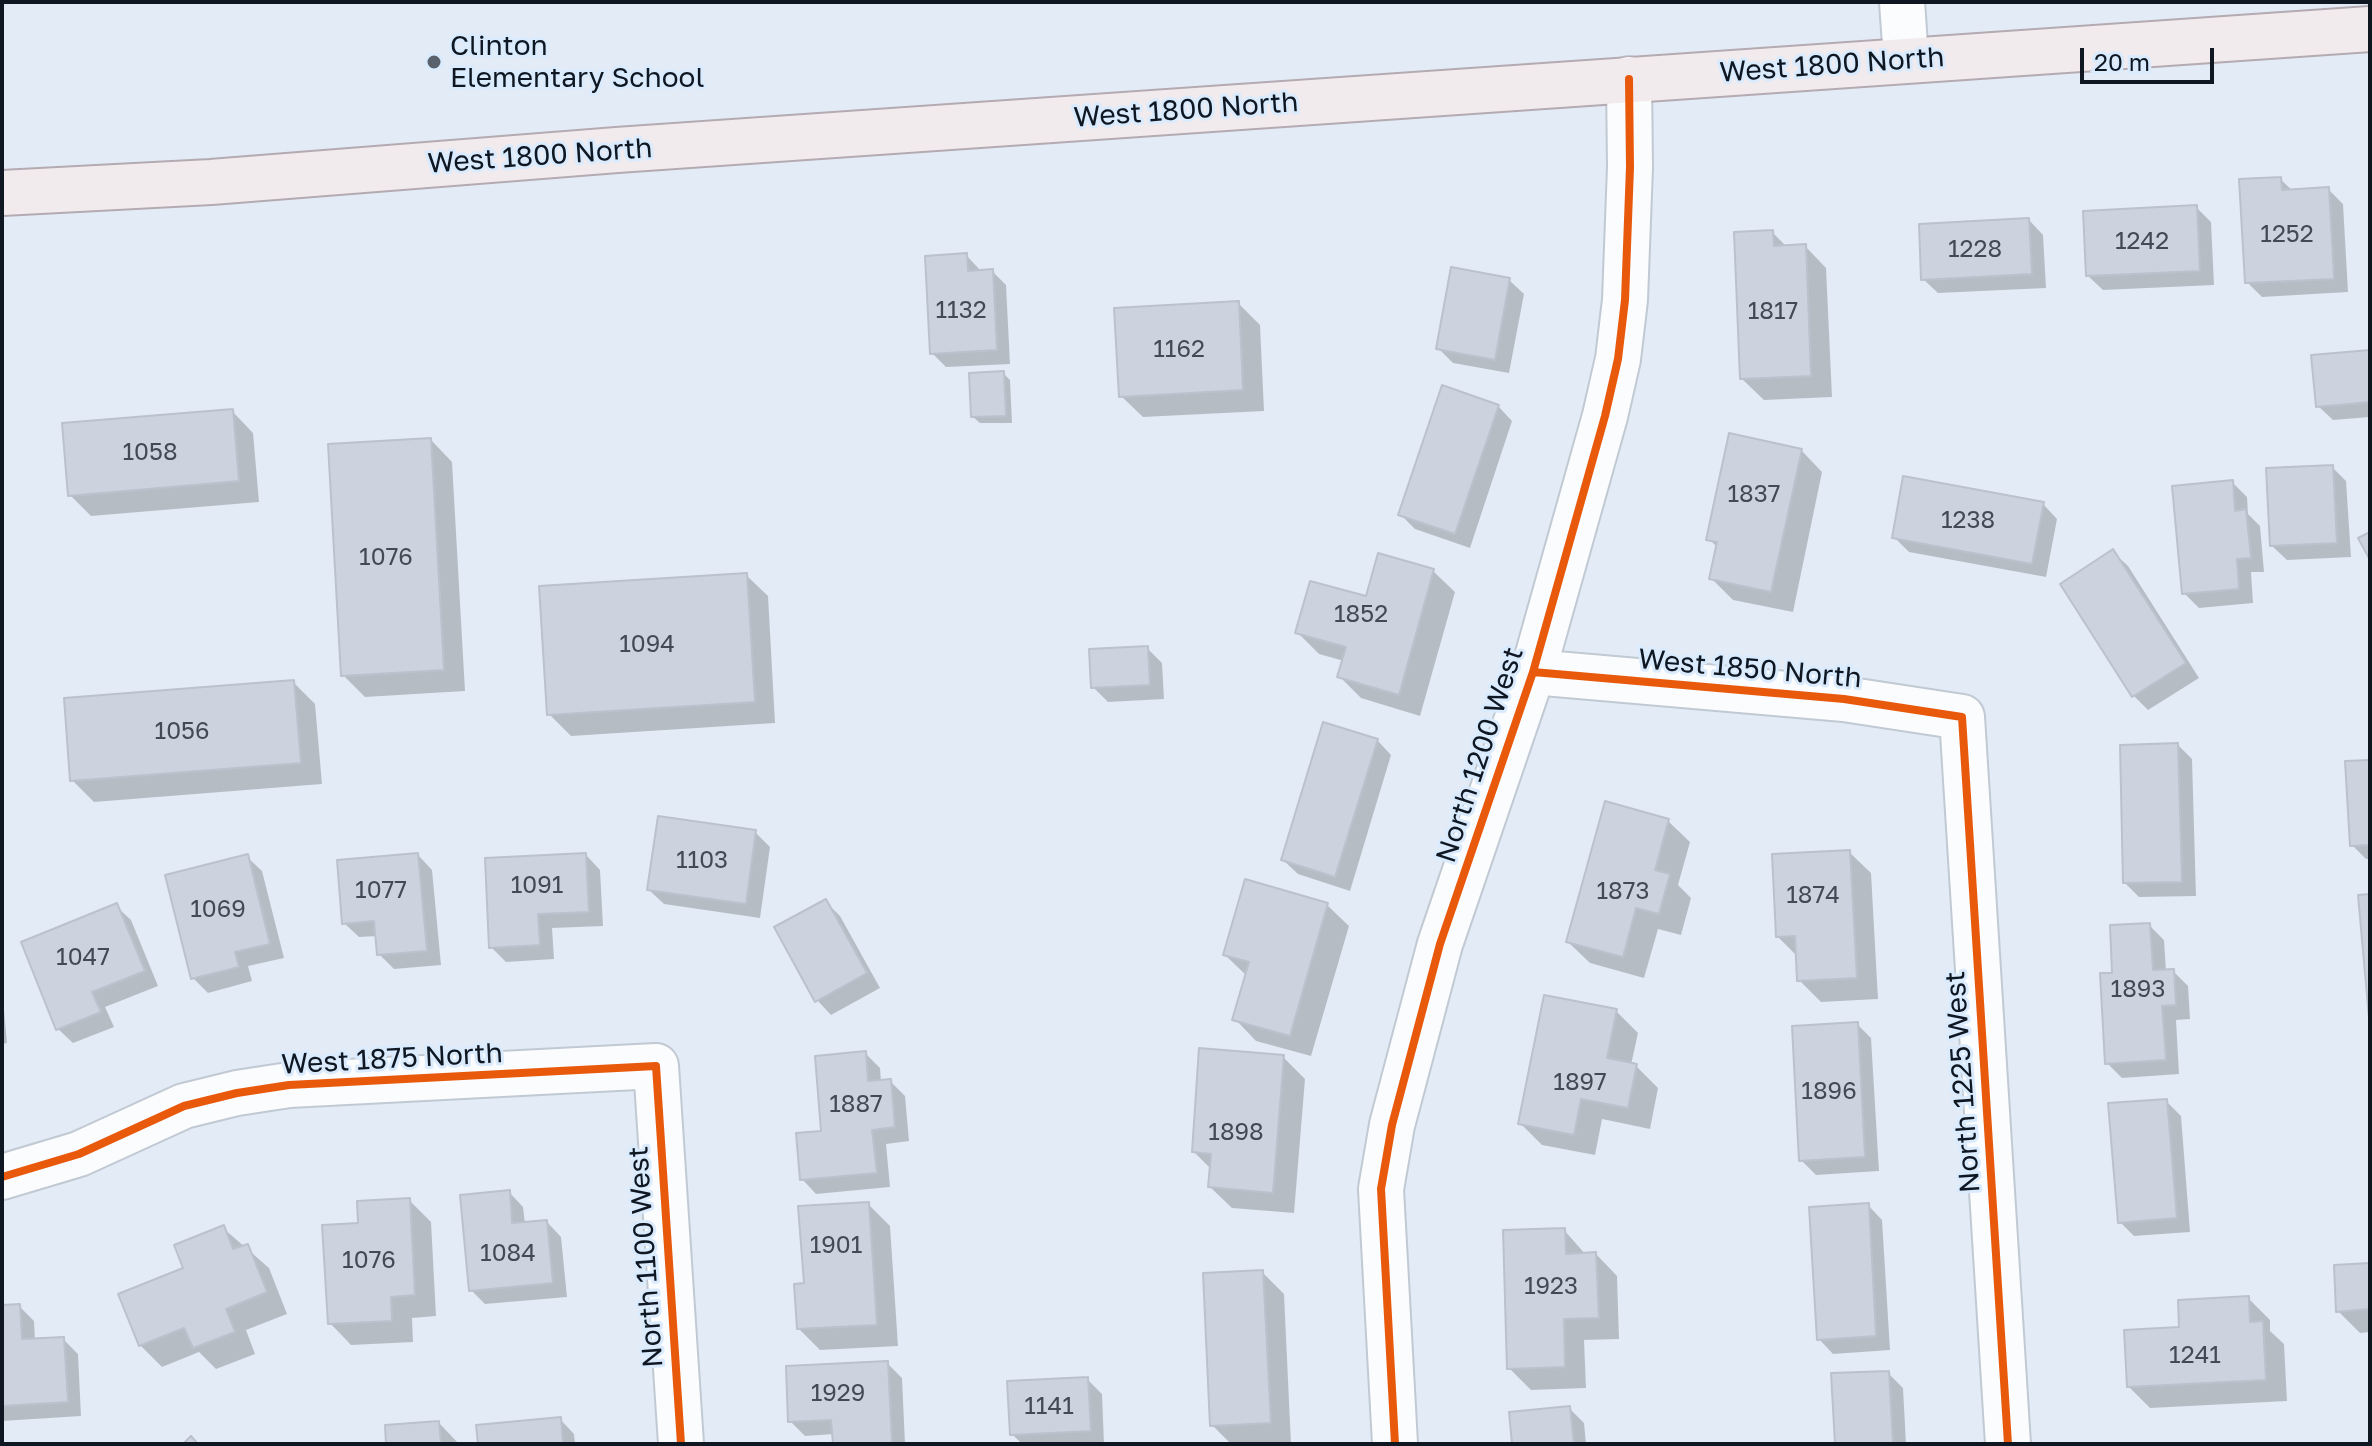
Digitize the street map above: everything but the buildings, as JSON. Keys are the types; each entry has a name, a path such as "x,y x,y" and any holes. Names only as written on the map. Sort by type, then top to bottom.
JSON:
{"main road":[{"name":"West 1800 North","path":"2,193 211,182 649,147 2370,29"}],"street":[{"path":"1902,2 1906,59"},
{"name":"North 1200 West","path":"1395,1444 1381,1189 1392,1125 1440,944 1533,672 1618,359 1625,300 1630,167 1629,79"},
{"name":"West 1850 North","path":"1533,672 1844,699 1962,717"},
{"name":"North 1225 West","path":"1962,717 2008,1444"},
{"name":"West 1875 North","path":"2,1177 79,1154 184,1106 237,1093 289,1085 656,1066"},
{"name":"North 1100 West","path":"656,1066 681,1444"}],"cycle path":[{"path":"1395,1444 1381,1189 1392,1125 1440,944 1533,672 1618,359 1625,300 1630,167 1629,79"},
{"path":"1533,672 1844,699 1962,717 2008,1444"},
{"path":"2,1177 79,1154 184,1106 237,1093 289,1085 656,1066 681,1444"}],"place":[{"name":"Clinton Elementary School","path":"434,62"}]}
